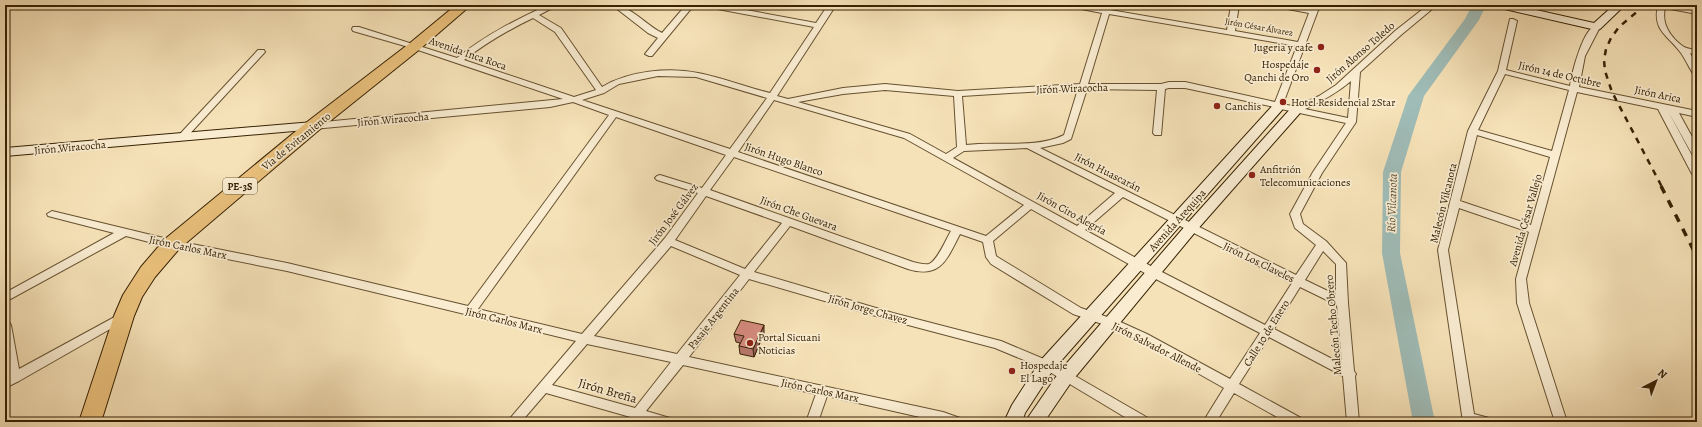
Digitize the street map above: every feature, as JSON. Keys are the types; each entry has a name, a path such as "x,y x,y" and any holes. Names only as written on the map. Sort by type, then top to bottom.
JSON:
{"highway":[{"name":"Vía de Evitamiento","path":"87,419 133,295 148,272 172,244 313,126 415,46 464,5"}],"street":[{"path":"458,61 481,43 502,30 554,5"},
{"path":"616,5 651,31 663,37"},
{"path":"650,54 690,5"},
{"path":"708,5 819,26"},
{"name":"Jirón José Gálvez","path":"513,422 542,387 586,340 669,241 772,97 832,5"},
{"name":"Jirón César Álvarez","path":"1071,5 1107,8 1302,44"},
{"path":"1231,32 1235,5"},
{"path":"1276,5 1315,8"},
{"name":"Jirón Alonso Toledo","path":"1296,110 1322,98 1339,87 1398,33 1433,5"},
{"path":"1500,5 1596,27 1620,5"},
{"path":"1697,12 1662,5 1659,19 1664,31 1682,50 1697,73"},
{"path":"948,157 962,148 1028,145 1063,141 1068,137 1107,8"},
{"name":"Avenida Arequipa","path":"1013,422 1018,410 1047,365 1278,107 1315,8"},
{"path":"534,15 558,30 601,91"},
{"name":"Malecón Vilcanota","path":"1468,420 1443,250 1473,131 1502,71 1513,21"},
{"name":"Avenida César Vallejo","path":"1561,422 1523,303 1521,280 1574,89 1578,61 1596,27"},
{"name":"Avenida Inca Roca","path":"356,29 415,46 572,100"},
{"path":"1682,50 1697,53"},
{"path":"182,137 261,52"},
{"name":"Malecón Techo Obrero","path":"1353,422 1350,374 1342,303 1340,263 1322,244 1299,226 1295,214 1318,172 1352,122 1356,71"},
{"name":"Jirón 14 de Octubre","path":"1502,71 1574,89 1614,97"},
{"name":"Jirón Wiracocha","path":"5,152 522,107 572,100 601,91 616,82 658,73 697,75 772,97"},
{"name":"Jirón Wiracocha","path":"788,100 843,91 885,87 958,94 1083,86 1161,87 1168,85 1185,85 1278,107 1352,122"},
{"path":"1158,134 1161,87"},
{"path":"958,94 962,148"},
{"name":"Jirón Ciro Alegría","path":"772,97 788,100 907,136 948,157 1154,273 1350,374"},
{"name":"Jirón Arica","path":"1614,97 1697,114"},
{"name":"Jirón Hugo Blanco","path":"572,100 988,240"},
{"path":"1662,108 1697,174"},
{"name":"Avenida Arequipa","path":"1034,422 1066,376 1191,228 1296,110"},
{"path":"1673,110 1697,154"},
{"path":"470,312 614,114"},
{"path":"1473,131 1555,155"},
{"name":"Jirón Huascarán","path":"1028,145 1176,220"},
{"name":"Jirón Che Guevara","path":"660,178 705,192 912,266 931,268 939,262 956,230"},
{"path":"1079,230 1121,193"},
{"path":"1455,202 1534,230"},
{"path":"988,240 1031,204"},
{"name":"Jirón Carlos Marx","path":"52,214 123,233 288,267 586,340 943,417 956,422"},
{"name":"Jirón Los Claveles","path":"1176,220 1342,303"},
{"name":"Pasaje Argentina","path":"637,414 788,222"},
{"path":"5,298 123,233"},
{"name":"Jirón Salvador Allende","path":"988,240 991,257 995,261 1077,311 1112,323 1143,337 1297,422"},
{"name":"Jirón Jorge Chavez","path":"669,241 747,274 893,317 997,344 1047,365 1144,422"},
{"name":"Calle 10 de Enero","path":"1209,422 1322,244"},
{"path":"5,325 10,380 124,316"},
{"name":"Jirón Breña","path":"542,387 666,422"},
{"path":"812,422 823,391"},
{"path":"1468,420 1485,422"}],"building":[{"path":"741,320 764,325 753,349 739,346 744,336 734,334"}],"waterway":[{"name":"Río Vilcanota","path":"1424,422 1391,253 1392,172 1416,96 1472,20 1479,5"}],"railway":[{"path":"1645,5 1619,27 1611,38 1606,49 1604,60 1605,71 1612,92 1662,187"},
{"path":"1661,186 1697,257"}],"place":[{"name":"Jugeria y cafe","path":"1321,47"},
{"name":"Hospedaje Qanchi de Oro","path":"1317,70"},
{"name":"Hotel Residencial 2Star","path":"1283,102"},
{"name":"Canchis","path":"1217,106"},
{"name":"Anfitrión Telecomunicaciones","path":"1252,175"},
{"name":"Portal Sicuani Noticias","path":"750,343"},
{"name":"Hospedaje El Lago","path":"1012,371"}]}
